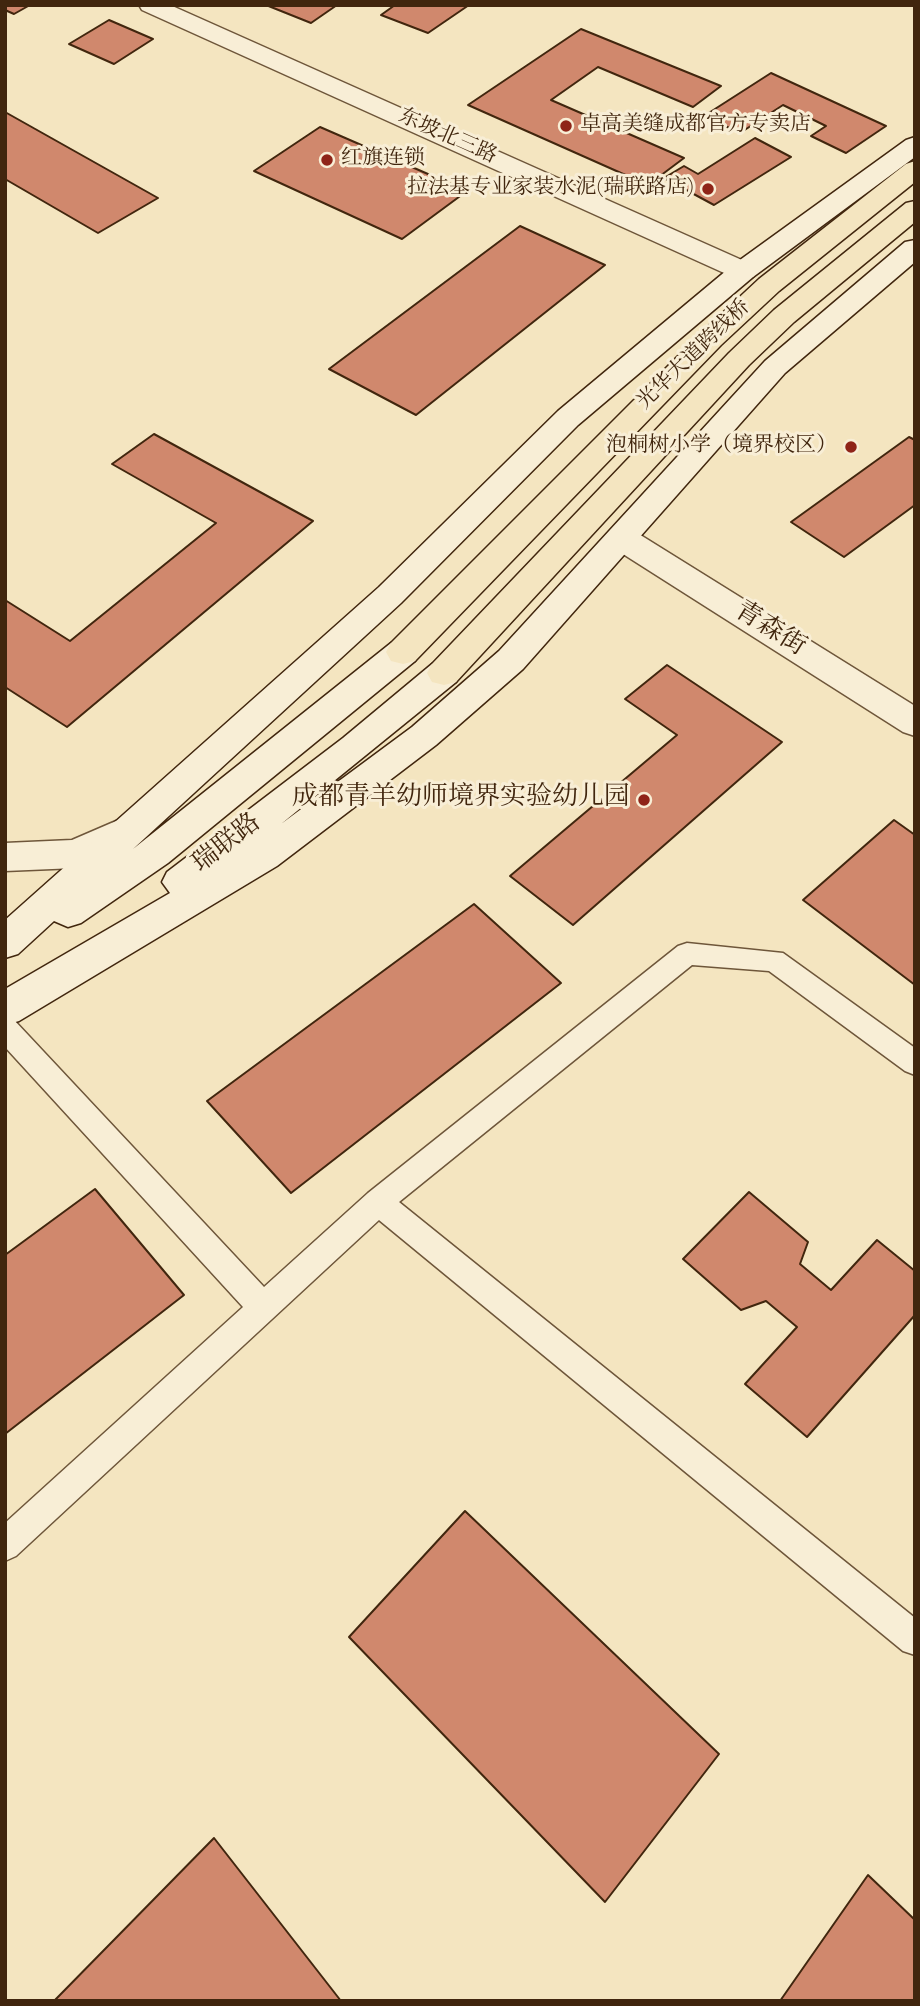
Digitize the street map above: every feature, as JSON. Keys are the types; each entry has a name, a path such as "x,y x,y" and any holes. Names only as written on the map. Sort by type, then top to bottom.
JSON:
{"main road":[{"name":"东坡北三路","path":"150,5 743,271"},
{"path":"5,943 390,596 568,418 743,271 915,145"},
{"name":"光华大道跨线桥","path":"403,652 711,339 769,285 915,169"},
{"name":"光华大道跨线桥","path":"444,673 739,359 784,316 915,209"},
{"path":"5,1008 264,856 413,744 511,660 623,539 775,367 915,248"},
{"name":"青森街","path":"623,539 915,723"},
{"name":"瑞联路","path":"5,955 155,853 403,652"},
{"name":"瑞联路","path":"5,1008 167,892 355,747 444,673"},
{"path":"5,857 76,854 131,828"}],"lane":[{"path":"5,1545 378,1202 687,954 774,961 915,1063"},
{"path":"5,1028 262,1306"},
{"path":"378,1202 915,1639"}],"building":[{"path":"5,5 30,5 14,14 5,10"},
{"path":"266,5 337,5 311,23"},
{"path":"395,5 469,5 428,33 381,15"},
{"path":"109,20 153,39 114,64 69,44"},
{"path":"581,29 721,86 693,107 598,67 551,100 684,158 648,185 468,105"},
{"path":"771,73 886,126 846,153 811,136 826,126 783,105 740,133 704,116"},
{"path":"5,112 158,198 98,233 5,179"},
{"path":"320,127 467,191 402,239 254,171"},
{"path":"755,138 791,157 714,205 664,178 684,166 698,174"},
{"path":"520,226 605,265 416,415 329,369"},
{"path":"154,434 313,521 67,727 5,687 5,600 70,641 216,523 112,464"},
{"path":"909,437 915,440 915,505 844,557 791,522"},
{"path":"667,665 782,742 573,925 510,876 677,735 625,699"},
{"path":"894,820 915,835 915,985 803,900"},
{"path":"474,904 561,983 291,1193 207,1101"},
{"path":"95,1189 184,1295 5,1434 5,1255"},
{"path":"749,1192 808,1242 800,1264 831,1290 877,1240 915,1271 915,1315 807,1437 745,1384 797,1327 766,1301 741,1310 683,1259"},
{"path":"465,1511 719,1754 605,1902 349,1637"},
{"path":"214,1838 341,2001 54,2001"},
{"path":"868,1875 915,1920 915,2001 780,2001"}],"place":[{"name":"卓高美缝成都官方专卖店","path":"566,126"},
{"name":"红旗连锁","path":"327,160"},
{"name":"拉法基专业家装水泥(瑞联路店)","path":"708,189"},
{"name":"泡桐树小学（境界校区）","path":"851,447"},
{"name":"成都青羊幼师境界实验幼儿园","path":"644,800"}]}
